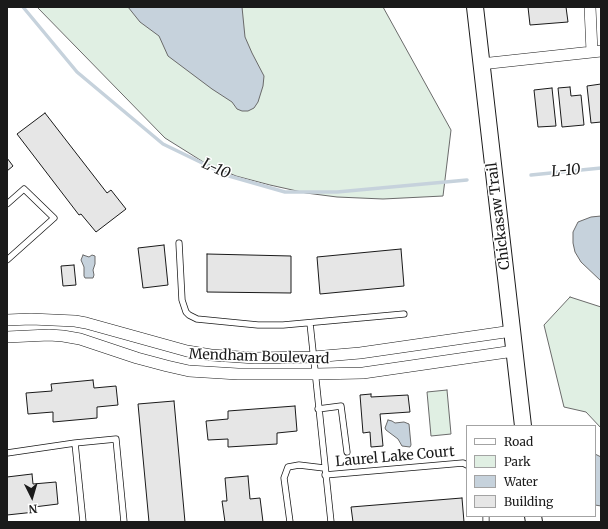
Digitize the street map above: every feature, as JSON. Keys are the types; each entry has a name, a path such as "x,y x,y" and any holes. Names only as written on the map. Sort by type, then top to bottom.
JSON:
{"street":[{"name":"Chickasaw Trail","path":"475,7 523,425"},
{"path":"481,64 596,51 590,7"},
{"name":"Mendham Boulevard","path":"7,320 31,319 86,323 164,345 211,355 255,358 313,357 360,353 512,331"},
{"name":"Mendham Boulevard","path":"7,337 49,335 80,339 137,358 188,371 238,374 363,373 514,351"}],"lane":[{"path":"7,204 24,189 54,218 7,260"},
{"path":"179,243 182,300 184,308 189,316 209,321 258,325 310,323 404,314"},
{"path":"310,323 330,522"},
{"path":"318,409 341,406 347,452"},
{"path":"7,453 116,439 124,522"},
{"path":"76,443 83,522"},
{"name":"Laurel Lake Court","path":"325,475 463,463 466,464"},
{"path":"290,522 284,478 288,466 299,465 324,468"}],"green space":[{"path":"37,7 383,7 451,130 443,196 383,199 337,197 306,193 236,176 205,163 165,138"},
{"path":"570,297 601,307 601,428 586,412 564,407 544,325"},
{"path":"447,390 451,434 431,436 427,392"}],"water":[{"path":"128,7 242,7 245,37 264,76 263,86 258,102 254,108 248,111 237,109 232,102 168,56 159,36 140,22"},
{"path":"601,216 601,281 581,262 575,252 573,232 578,222 591,217"},
{"path":"83,255 89,257 92,255 95,256 93,278 85,278 84,276 84,267 81,260"},
{"path":"388,420 395,423 404,422 409,424 410,447 402,446 398,439 386,430 385,428"},
{"path":"596,454 601,457 601,506 596,505"}],"building":[{"path":"528,7 566,7 568,22 530,25"},
{"path":"601,84 601,122 591,123 587,86"},
{"path":"570,87 571,96 581,95 584,125 562,127 558,88"},
{"path":"552,88 556,126 538,127 534,90"},
{"path":"45,113 107,193 111,190 126,209 96,232 81,214 79,215 17,134"},
{"path":"7,158 13,166 7,171"},
{"path":"164,245 168,285 143,288 138,248"},
{"path":"401,249 404,286 320,294 317,257"},
{"path":"207,254 291,256 291,293 207,292"},
{"path":"74,265 76,285 63,286 61,266"},
{"path":"93,380 94,388 116,386 118,405 97,407 97,418 53,422 53,412 28,414 26,393 52,391 51,384"},
{"path":"371,394 371,397 408,395 410,412 380,414 383,446 371,447 370,432 363,433 360,395"},
{"path":"174,401 185,522 149,522 138,404"},
{"path":"295,406 297,431 277,433 277,444 228,447 228,439 208,440 206,421 228,419 228,411"},
{"path":"32,474 33,484 56,482 58,504 34,507 35,512 7,515 7,477"},
{"path":"248,476 250,499 260,498 263,522 225,522 222,501 227,501 225,478"},
{"path":"462,498 464,522 353,522 351,507"}],"waterway":[{"name":"L-10","path":"23,7 77,72 163,144 229,176 285,192 337,192 467,180"},
{"name":"L-10","path":"531,175 601,168"}]}
